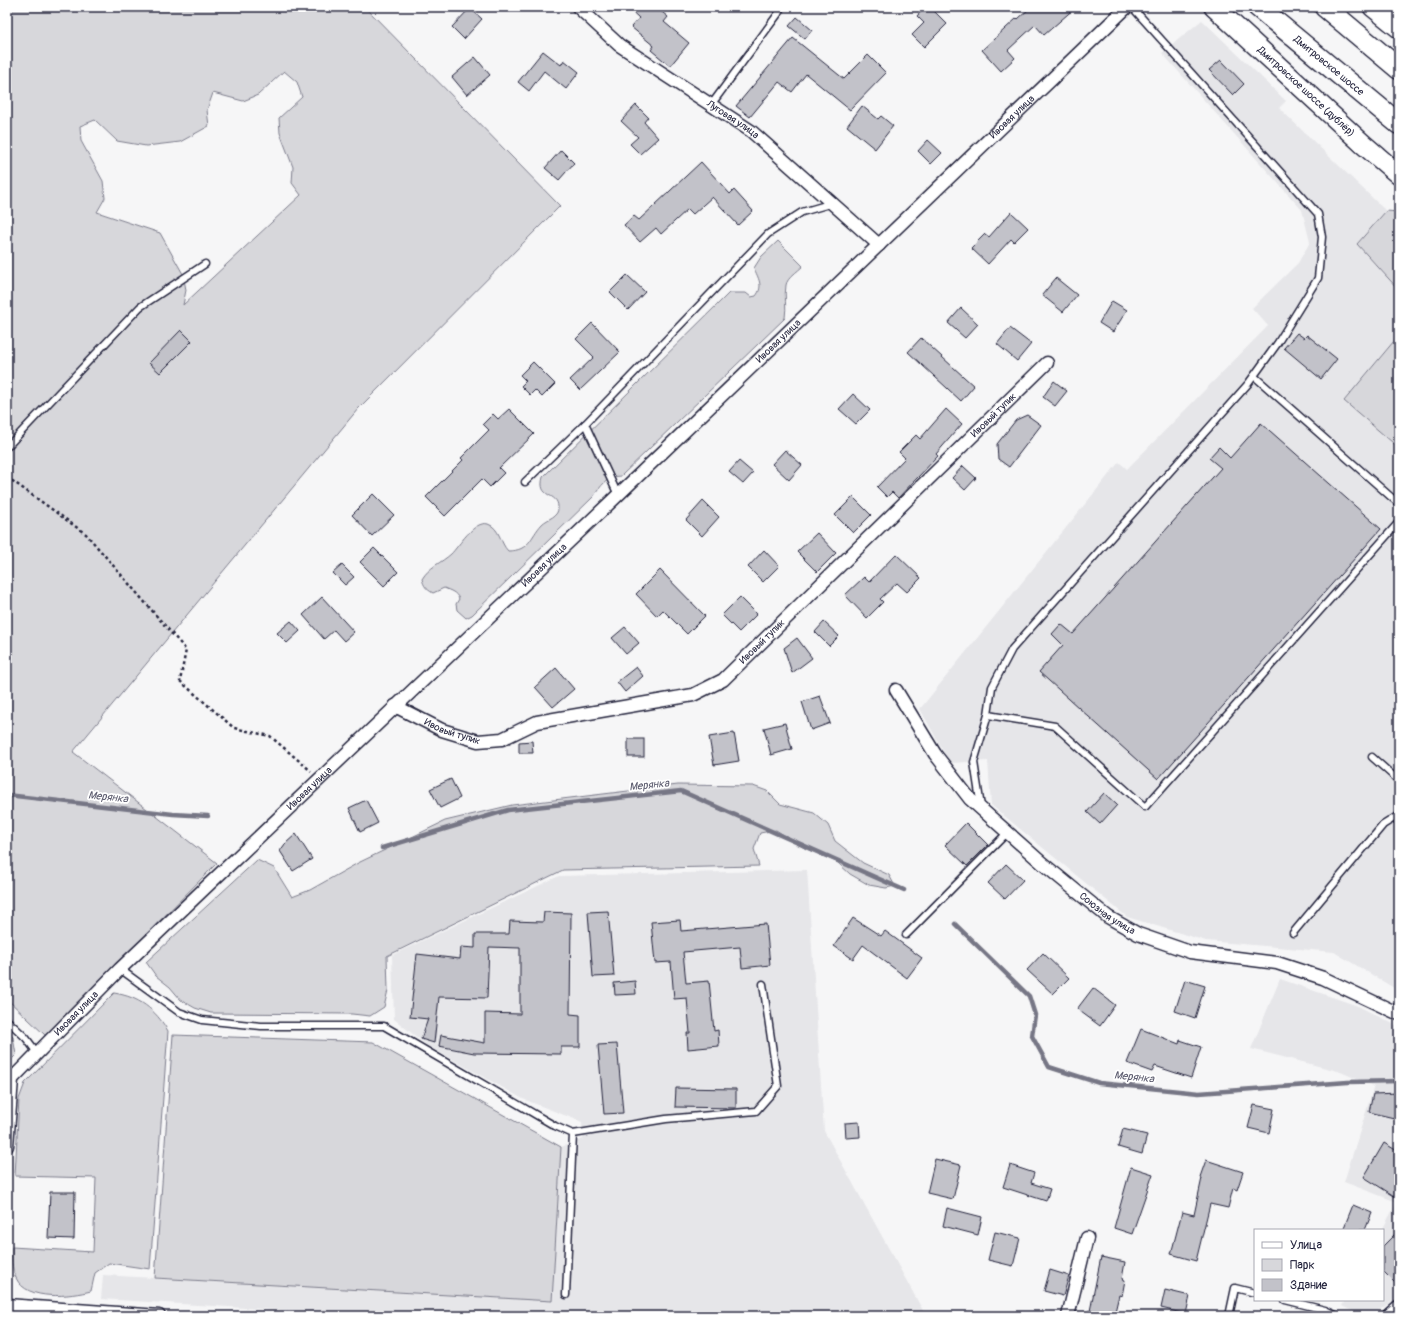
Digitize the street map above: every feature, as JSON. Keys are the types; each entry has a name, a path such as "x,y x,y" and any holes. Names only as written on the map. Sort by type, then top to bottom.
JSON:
{"highway":[{"name":"Дмитровское шоссе","path":"1258,7 1399,124"},
{"path":"1325,7 1399,69"}],"main road":[{"name":"Дмитровское шоссе (дублёр)","path":"1214,7 1363,144 1399,175"},
{"path":"1373,7 1399,28"}],"street":[{"name":"Луговая улица","path":"578,7 619,44 751,131 879,245"},
{"name":"Ивовая улица","path":"7,1146 9,1082 120,970 1127,7"},
{"name":"Ивовый тупик","path":"395,706 442,730 478,741 502,738 537,722 693,695 723,680 1047,362"},
{"name":"Союзная улица","path":"896,690 935,754 970,799 1007,833 1108,917 1138,934 1190,952 1277,963 1323,978 1399,1014"},
{"path":"1068,1316 1087,1238"},
{"path":"7,1305 159,1316"},
{"path":"1390,1316 1399,1308"}],"lane":[{"path":"711,105 778,14 781,7"},
{"path":"981,809 974,762 988,715 992,687 1012,649 1254,376 1287,330 1318,278 1322,237 1318,214 1132,7"},
{"path":"525,482 585,424 768,234 802,212 833,203"},
{"path":"7,447 140,307 205,264"},
{"path":"1254,376 1399,504"},
{"path":"585,424 618,495"},
{"path":"988,715 1055,726 1145,806 1399,522"},
{"path":"1372,757 1399,781"},
{"path":"1293,933 1383,825 1399,815"},
{"path":"906,935 1007,833"},
{"path":"120,970 179,1012 202,1020 261,1026 384,1026 555,1126 573,1134 666,1120 756,1111 778,1086 763,984"},
{"path":"7,1020 26,1038 38,1054"},
{"path":"566,1295 573,1134"},
{"path":"1229,1316 1235,1288 1254,1292"},
{"path":"1289,1301 1325,1310 1338,1316"}],"path":[{"path":"7,477 86,534 186,650 180,681 234,728 270,736 320,779"}],"shaded area":[{"path":"1202,20 1286,101 1279,108 1386,211 1357,244 1399,290 1399,335 1344,401 1399,448 1399,991 1334,952 1206,941 1127,917 991,805 988,761 950,763 920,709 1119,462 1127,469 1268,326 1252,308 1298,263 1310,242 1302,210 1162,53"},
{"path":"807,870 824,1131 926,1316 375,1316 101,1299 103,1275 552,1301 561,1147 583,1139 582,1122 523,1099 428,1046 394,1019 392,955 559,876"},
{"path":"1280,979 1358,1006 1399,1027 1399,1296 1371,1316 1362,1316 1342,1306 1344,1301 1384,1301 1384,1229 1383,1229 1397,1202 1344,1182 1374,1086 1338,1071 1251,1049"}],"green space":[{"path":"7,7 365,7 560,206 358,409 73,752 217,863 46,1036 7,999","holes":["284,71 297,82 302,97 279,118 280,133 293,167 292,183 301,195 183,305 186,290 183,274 160,233 97,212 105,198 103,181 81,141 80,126 95,120 117,141 146,146 180,142 209,126 207,110 213,93 243,101 258,95"]},
{"path":"1386,211 1399,212 1399,290 1357,244"},
{"path":"778,241 803,266 790,277 787,282 785,289 785,318 621,476 616,476 605,482 593,497 472,615 466,618 457,610 456,604 459,599 453,592 444,588 433,593 427,589 422,579 425,575 451,554 467,534 477,526 488,524 492,526 508,551 521,549 525,546 542,524 555,515 558,510 555,499 543,489 543,477 729,293 746,293 751,297 756,296 760,289 760,285 754,268 761,257"},
{"path":"1399,335 1399,448 1344,401"},
{"path":"678,785 753,786 767,791 780,804 814,813 828,825 835,841 863,863 889,875 895,886 886,888 869,885 850,874 838,863 806,849 776,830 760,833 754,849 759,866 563,870 387,956 388,990 384,1007 370,1016 352,1014 211,1013 195,1008 181,1000 170,987 156,976 146,962 257,860 274,868 292,897 310,890 358,863 445,821 512,805"},
{"path":"114,993 139,1001 146,1005 158,1016 168,1031 150,1269 109,1263 95,1273 91,1291 61,1295 39,1294 22,1286 16,1278 12,1259 12,1247 93,1252 96,1178 15,1176 19,1099 25,1083"},
{"path":"7,1032 13,1037 16,1055 7,1064"},
{"path":"173,1035 373,1042 561,1147 552,1301 155,1278"}],"building":[{"path":"627,7 656,7 668,17 664,22 689,43 670,66 651,50 654,46 631,27 639,18"},
{"path":"925,7 930,7 947,24 924,47 912,35 924,23 917,16"},
{"path":"1031,7 1076,7 1044,35 1035,25 1008,50 1015,58 1001,71 982,50"},
{"path":"470,8 482,19 464,39 452,27"},
{"path":"797,17 812,30 805,39 789,26"},
{"path":"793,38 844,79 868,55 886,73 850,110 806,74 792,92 779,82 750,117 736,106"},
{"path":"543,51 561,65 564,60 579,72 566,89 544,71 529,91 518,82"},
{"path":"475,57 490,75 467,95 452,77"},
{"path":"1221,60 1244,84 1233,95 1209,70"},
{"path":"636,105 648,117 644,122 658,138 640,154 630,144 638,137 621,121"},
{"path":"862,106 878,119 881,116 893,126 875,149 847,126"},
{"path":"928,140 942,153 931,164 918,151"},
{"path":"561,150 574,163 559,180 545,168"},
{"path":"701,162 730,194 734,190 753,211 738,225 712,197 693,214 688,209 661,234 656,228 640,242 624,225 634,216 639,220"},
{"path":"1011,212 1028,228 1014,242 1011,239 988,264 971,248 985,234 989,237"},
{"path":"627,275 645,292 628,310 610,292"},
{"path":"1056,278 1077,295 1063,312 1042,295"},
{"path":"1112,301 1127,310 1113,332 1099,323"},
{"path":"961,308 978,324 965,338 948,323"},
{"path":"592,323 620,352 580,390 570,380 594,357 576,339"},
{"path":"1010,328 1031,344 1017,361 997,344"},
{"path":"181,330 192,341 160,373 149,363"},
{"path":"1297,333 1304,338 1307,335 1337,359 1321,379 1284,348"},
{"path":"921,338 974,386 961,401 908,352"},
{"path":"533,362 555,384 542,397 535,390 530,395 521,386 526,381 520,375"},
{"path":"1054,381 1067,391 1055,406 1043,397"},
{"path":"853,394 870,410 856,424 839,409"},
{"path":"509,409 534,434 499,468 504,473 490,487 482,479 445,516 426,497 463,460 461,458 489,430 483,424 493,414 498,419"},
{"path":"946,409 962,424 936,454 938,456 898,498 892,492 887,497 877,487 905,458 899,452 916,435 920,439"},
{"path":"1027,415 1041,425 1009,467 998,459 997,444 1016,420"},
{"path":"1261,423 1381,529 1158,779 1039,672 1063,645 1052,634 1061,624 1073,634 1221,468 1209,458 1219,447 1230,458"},
{"path":"785,450 802,465 789,480 772,464"},
{"path":"739,461 753,473 743,484 729,472"},
{"path":"963,466 976,478 965,490 952,478"},
{"path":"373,494 394,515 372,536 352,515"},
{"path":"853,497 871,515 853,533 835,515"},
{"path":"703,501 719,517 702,536 686,520"},
{"path":"817,533 836,553 817,572 797,552"},
{"path":"374,548 398,572 384,586 360,562"},
{"path":"764,550 779,566 763,582 748,567"},
{"path":"896,554 921,578 907,592 897,583 880,599 883,602 867,618 845,595 864,577 869,582"},
{"path":"342,565 354,577 345,585 333,573"},
{"path":"660,570 705,616 687,634 663,610 657,616 636,594"},
{"path":"322,597 354,632 344,641 334,630 324,639 303,615"},
{"path":"740,597 757,614 739,632 722,615"},
{"path":"291,621 300,631 287,643 277,633"},
{"path":"824,622 839,636 829,646 815,632"},
{"path":"625,627 639,643 626,654 612,638"},
{"path":"797,638 812,658 792,673 784,648"},
{"path":"636,667 643,676 625,692 617,682"},
{"path":"556,668 574,689 553,707 535,687"},
{"path":"820,696 830,723 811,730 802,702"},
{"path":"785,723 792,749 771,755 764,728"},
{"path":"734,733 739,761 714,765 709,737"},
{"path":"628,739 644,739 644,757 628,757"},
{"path":"532,741 533,753 519,753 519,742"},
{"path":"451,779 460,798 440,808 430,789"},
{"path":"1104,793 1117,805 1100,824 1087,812"},
{"path":"366,800 378,823 360,832 349,808"},
{"path":"966,823 988,845 967,866 945,845"},
{"path":"296,834 312,859 293,871 280,851"},
{"path":"1006,864 1023,880 1005,899 988,883"},
{"path":"608,911 614,976 593,977 588,912"},
{"path":"544,912 571,913 570,1014 580,1015 580,1047 561,1047 561,1054 474,1053 439,1046 441,1035 485,1043 485,1013 520,1014 520,948 489,947 487,998 439,997 434,1043 421,1039 428,1019 410,1017 417,954 460,959 461,947 475,948 475,934 509,934 510,921 543,922"},
{"path":"853,918 881,936 885,931 922,958 907,978 863,945 853,959 834,946"},
{"path":"680,920 681,931 766,924 770,965 742,968 740,947 683,952 686,983 709,981 714,1031 718,1030 719,1046 688,1049 687,1033 690,1033 687,998 674,999 671,962 655,963 651,922"},
{"path":"1043,953 1069,978 1053,994 1027,970"},
{"path":"1185,980 1205,986 1195,1018 1175,1011"},
{"path":"635,981 636,994 615,995 614,983"},
{"path":"1093,988 1115,1005 1100,1026 1077,1009"},
{"path":"1141,1029 1179,1044 1180,1040 1201,1047 1191,1078 1155,1066 1152,1072 1127,1063"},
{"path":"617,1044 623,1113 604,1114 598,1045"},
{"path":"676,1088 736,1089 736,1108 675,1107"},
{"path":"1399,1093 1399,1102 1394,1118 1369,1112 1373,1094"},
{"path":"1254,1105 1274,1109 1269,1133 1248,1128"},
{"path":"859,1122 860,1137 846,1138 845,1123"},
{"path":"1123,1129 1147,1135 1142,1154 1118,1147"},
{"path":"1384,1143 1399,1152 1399,1199 1364,1177"},
{"path":"935,1159 961,1165 953,1199 927,1193"},
{"path":"1206,1160 1243,1172 1237,1190 1233,1188 1228,1208 1210,1204 1196,1261 1171,1254 1182,1212 1194,1215 1202,1178 1200,1177"},
{"path":"1010,1165 1034,1173 1031,1183 1050,1189 1046,1201 1003,1187"},
{"path":"1131,1167 1153,1174 1132,1234 1114,1228"},
{"path":"50,1192 75,1192 74,1239 48,1238"},
{"path":"1353,1205 1372,1213 1365,1229 1343,1229"},
{"path":"947,1208 982,1217 978,1235 943,1226"},
{"path":"1399,1230 1399,1287 1384,1272 1384,1245"},
{"path":"995,1232 1020,1238 1013,1266 988,1260"},
{"path":"1101,1257 1125,1262 1122,1279 1125,1280 1122,1296 1119,1295 1114,1316 1089,1316"},
{"path":"1050,1270 1069,1276 1063,1296 1044,1291"},
{"path":"1165,1290 1190,1296 1186,1314 1161,1308"}],"waterway":[{"name":"Мерянка","path":"382,848 508,810 681,791 904,890"},
{"name":"Мерянка","path":"7,795 173,814 208,816"},
{"name":"Мерянка","path":"955,924 1029,996 1035,1015 1032,1036 1049,1067 1099,1083 1199,1093 1348,1082 1399,1081"}]}
